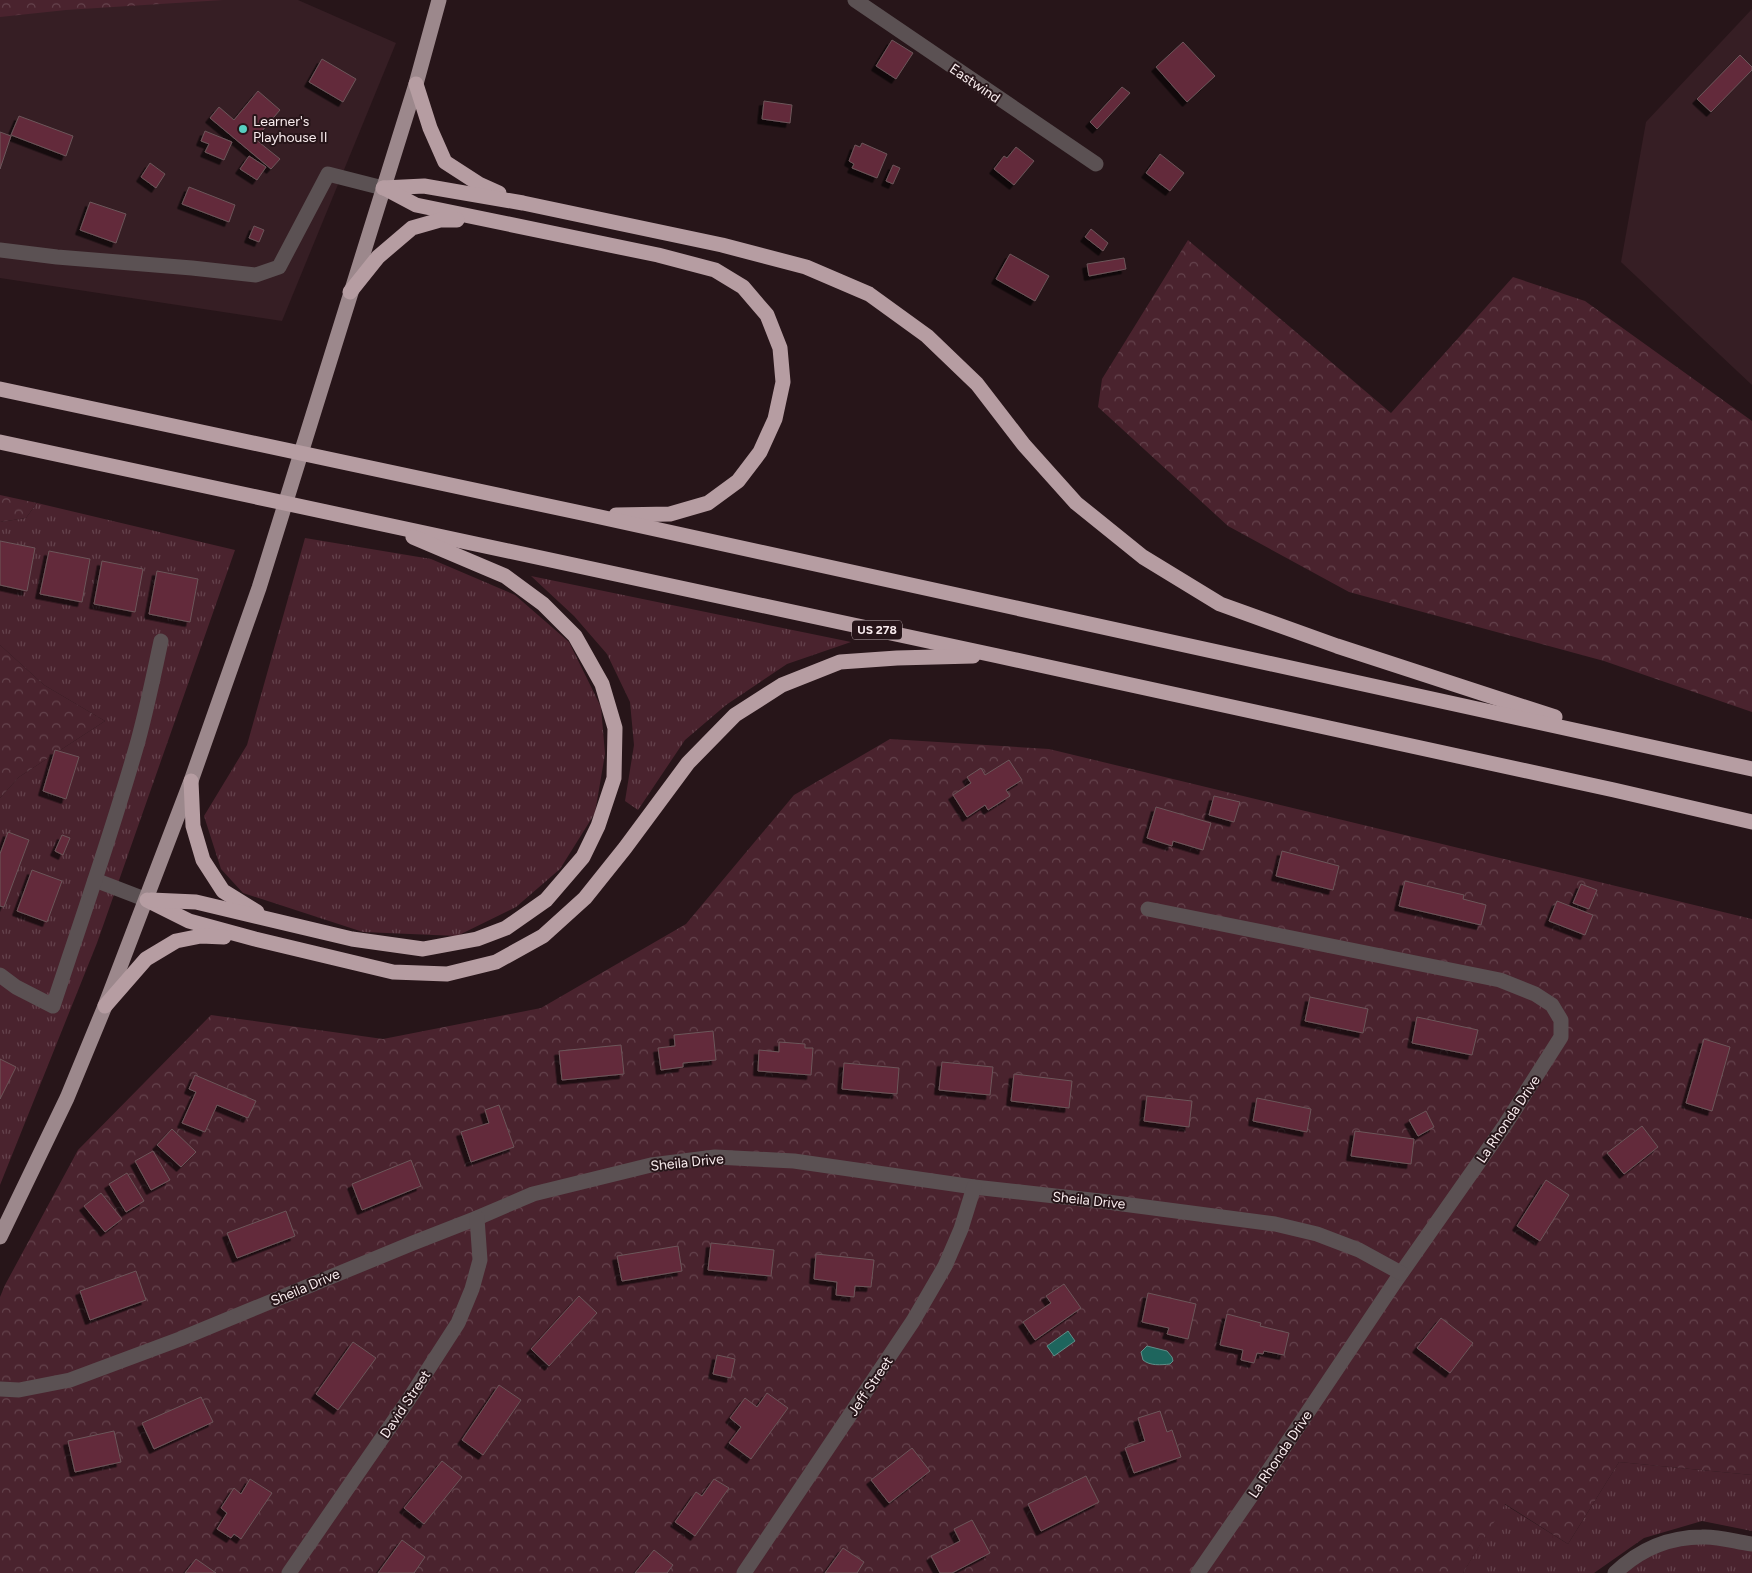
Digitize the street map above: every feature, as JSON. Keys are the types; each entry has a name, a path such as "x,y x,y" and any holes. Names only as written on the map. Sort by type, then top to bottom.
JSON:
{"highway":[{"path":"416,84 430,128 446,162 479,184 524,203"},
{"path":"383,188 424,186 524,203 722,245 806,267 869,294 927,336 977,384 1024,445 1076,503 1143,557 1220,604 1337,646 1637,744"},
{"path":"383,188 416,205 658,255 715,270 743,287 767,316 780,348 783,382 775,419 760,452 738,481 708,503 670,514 591,516"},
{"path":"350,292 378,257 412,228 440,220 485,219"},
{"path":"0,389 1752,769"},
{"name":"US 278","path":"0,442 998,656 1614,790 1752,822"},
{"path":"147,900 196,902 352,939 423,949 478,939 506,928 546,900 583,857 598,826 614,778 615,728 602,684 575,636 543,604 505,576 380,523"},
{"path":"147,900 189,921 255,940 393,972 447,974 496,962 543,936 585,898 688,763 735,716 782,685 840,662 897,658 998,656"},
{"path":"191,780 193,826 203,860 223,891 267,919"},
{"path":"105,1006 146,959 176,940 201,936 255,940"}],"main road":[{"path":"0,1236 67,1098 147,900 191,780 259,588 416,84 440,0"}],"street":[{"name":"Eastwind","path":"855,0 1096,164"},
{"path":"0,250 256,275 279,267 328,174 383,188"},
{"path":"0,975 53,1006 139,738 161,640"},
{"path":"95,880 147,900"},
{"name":"La Rhonda Drive","path":"1148,909 1500,980 1535,994 1552,1005 1561,1020 1561,1037 1505,1125 1401,1273 1198,1573"},
{"name":"Sheila Drive","path":"0,1389 20,1390 70,1380 180,1340 533,1194 651,1165 715,1157 794,1161 974,1187 1100,1201 1274,1224 1317,1234 1359,1250 1401,1273"},
{"name":"Jeff Street","path":"744,1573 913,1322 945,1266 961,1229 974,1187"},
{"name":"David Street","path":"290,1573 409,1399 458,1323 472,1289 480,1260 477,1218"},
{"path":"1615,1573 1630,1558 1663,1542 1703,1537 1752,1544"}],"shaded area":[{"path":"0,0 298,0 396,43 282,321 0,278"},
{"path":"1752,9 1752,385 1621,262 1646,122"},
{"path":"1068,1331 1075,1341 1054,1356 1047,1346"},
{"path":"1147,1346 1167,1351 1173,1361 1170,1364 1163,1365 1146,1362 1143,1360 1141,1352"}],"green space":[{"path":"0,0 223,0 66,10 0,17"},
{"path":"1188,240 1391,413 1513,277 1585,301 1752,421 1752,712 1604,661 1349,592 1228,526 1098,407 1102,379"},
{"path":"0,495 37,503 26,518 0,522"},
{"path":"37,503 235,550 97,943 0,1185 0,798 19,777 105,721 44,685 0,645 0,522 26,518"},
{"path":"305,538 431,559 515,595 569,642 601,707 605,754 595,813 560,869 516,907 457,936 363,932 243,893 221,869 204,816 247,745"},
{"path":"531,576 851,642 787,664 726,705 685,740 638,810 625,801 634,745 630,702 607,654 574,616"},
{"path":"0,645 44,685 105,721 19,777 0,798"},
{"path":"890,739 1049,749 1752,919 1752,1475 1619,1462 1568,1544 1505,1504 1463,1573 0,1573 0,1297 78,1150 211,1015 383,1039 541,1008 686,924 794,795"},
{"path":"1619,1462 1752,1475 1752,1531 1702,1521 1644,1538 1594,1573 1463,1573 1504,1504 1568,1544"},
{"path":"1663,1542 1752,1544 1752,1573 1615,1573"}],"building":[{"path":"892,40 913,53 896,79 876,66"},
{"path":"1183,42 1215,76 1187,102 1156,67"},
{"path":"1740,55 1752,67 1752,70 1711,112 1697,99"},
{"path":"322,59 356,79 343,102 309,82"},
{"path":"1122,87 1130,93 1097,129 1090,122"},
{"name":"Learner's Playhouse II","path":"258,91 280,110 255,139 280,159 271,169 210,118 219,107 234,120"},
{"path":"764,101 792,105 790,123 762,119"},
{"path":"19,116 73,136 66,156 11,135"},
{"path":"205,131 232,142 224,160 205,152 209,144 201,141"},
{"path":"0,132 11,136 0,169"},
{"path":"862,143 887,154 877,178 852,168 854,164 849,161 855,145 860,147"},
{"path":"1016,147 1034,161 1014,185 994,169 1004,156 1007,158"},
{"path":"1160,154 1184,173 1170,191 1146,173"},
{"path":"249,156 266,167 257,180 240,169"},
{"path":"150,163 165,174 156,188 141,177"},
{"path":"893,165 900,168 893,184 886,181"},
{"path":"189,187 235,205 229,222 182,204"},
{"path":"90,202 126,214 116,243 80,230"},
{"path":"254,226 264,230 259,242 249,238"},
{"path":"1091,229 1108,243 1103,251 1085,237"},
{"path":"1010,254 1049,276 1035,301 996,279"},
{"path":"1124,258 1126,269 1089,276 1087,264"},
{"path":"0,541 35,548 27,591 0,585"},
{"path":"49,551 90,559 82,602 40,594"},
{"path":"102,561 143,569 135,612 94,604"},
{"path":"157,571 198,579 190,622 149,614"},
{"path":"55,750 79,757 66,799 43,791"},
{"path":"1009,760 1022,780 1006,790 1010,796 988,810 985,805 967,817 953,795 971,783 967,777 981,768 985,775"},
{"path":"1214,796 1240,802 1234,822 1209,815"},
{"path":"1156,807 1211,823 1203,850 1173,841 1172,846 1147,838"},
{"path":"8,832 29,840 4,907 0,906 0,854"},
{"path":"62,835 70,838 63,855 55,851"},
{"path":"1282,851 1339,866 1333,890 1276,876"},
{"path":"32,870 62,881 47,922 17,911"},
{"path":"1405,881 1464,895 1463,899 1486,905 1481,925 1399,906"},
{"path":"1581,884 1597,890 1589,909 1573,903"},
{"path":"1557,901 1593,915 1585,935 1549,921"},
{"path":"1310,997 1368,1009 1363,1033 1305,1021"},
{"path":"1417,1017 1478,1030 1472,1055 1412,1043"},
{"path":"713,1031 716,1060 683,1063 683,1067 661,1070 658,1048 675,1046 674,1035"},
{"path":"1704,1039 1730,1047 1712,1111 1686,1103"},
{"path":"779,1042 805,1044 805,1048 813,1048 811,1075 758,1071 759,1050 779,1052"},
{"path":"621,1045 624,1074 562,1080 559,1051"},
{"path":"0,1059 16,1067 0,1099"},
{"path":"942,1062 993,1067 990,1095 939,1090"},
{"path":"844,1063 899,1068 897,1094 842,1089"},
{"path":"1014,1074 1072,1081 1069,1108 1011,1101"},
{"path":"195,1075 256,1101 248,1118 217,1105 205,1132 182,1123 196,1092 189,1089"},
{"path":"1147,1096 1192,1101 1189,1127 1144,1121"},
{"path":"1257,1098 1311,1109 1307,1132 1253,1121"},
{"path":"499,1105 514,1147 471,1162 461,1132 489,1123 485,1110"},
{"path":"1426,1111 1434,1127 1418,1136 1409,1120"},
{"path":"1642,1126 1658,1147 1624,1174 1607,1153"},
{"path":"172,1129 196,1152 181,1167 157,1145"},
{"path":"1355,1131 1414,1139 1411,1164 1351,1156"},
{"path":"153,1151 170,1180 151,1190 135,1161"},
{"path":"411,1160 421,1186 362,1210 352,1184"},
{"path":"127,1173 144,1201 126,1212 109,1184"},
{"path":"1546,1180 1569,1195 1540,1241 1517,1226"},
{"path":"101,1193 122,1219 105,1232 84,1206"},
{"path":"286,1211 295,1236 237,1258 227,1233"},
{"path":"711,1243 774,1250 771,1276 708,1270"},
{"path":"678,1246 682,1271 622,1281 617,1256"},
{"path":"816,1254 874,1260 871,1287 855,1286 854,1297 836,1295 837,1282 814,1279"},
{"path":"136,1271 146,1300 90,1320 80,1291"},
{"path":"1064,1284 1081,1308 1035,1340 1023,1322 1051,1303 1046,1296"},
{"path":"1148,1293 1196,1304 1188,1339 1167,1334 1169,1328 1142,1322"},
{"path":"579,1296 597,1313 549,1366 531,1349"},
{"path":"1227,1314 1261,1323 1260,1326 1289,1333 1284,1355 1264,1351 1263,1354 1257,1353 1254,1363 1241,1360 1243,1350 1220,1345"},
{"path":"1441,1318 1473,1343 1450,1373 1417,1348"},
{"path":"353,1342 376,1358 338,1410 316,1394"},
{"path":"717,1355 735,1359 731,1378 713,1374"},
{"path":"499,1385 521,1400 483,1455 462,1440"},
{"path":"767,1393 788,1408 751,1459 729,1443 741,1427 730,1418 745,1398 757,1407"},
{"path":"201,1397 213,1422 154,1449 142,1423"},
{"path":"1160,1411 1167,1432 1172,1430 1181,1457 1134,1473 1125,1448 1145,1441 1138,1418"},
{"path":"114,1431 121,1462 75,1472 68,1441"},
{"path":"912,1448 930,1471 889,1503 871,1480"},
{"path":"442,1461 462,1477 424,1524 404,1508"},
{"path":"1086,1476 1099,1502 1041,1531 1028,1504"},
{"path":"250,1479 272,1493 241,1539 234,1534 231,1538 217,1529 227,1513 221,1508 234,1488 241,1494"},
{"path":"714,1479 729,1488 695,1536 675,1522 696,1492 702,1496"},
{"path":"972,1520 990,1553 952,1573 940,1573 931,1556 960,1541 954,1529"},
{"path":"402,1540 425,1557 414,1573 378,1573"},
{"path":"843,1548 864,1562 857,1573 825,1573"},
{"path":"654,1550 673,1565 667,1573 635,1573"},
{"path":"196,1559 216,1573 185,1573"}],"place":[{"name":"Learner's Playhouse II","path":"243,129"}]}
